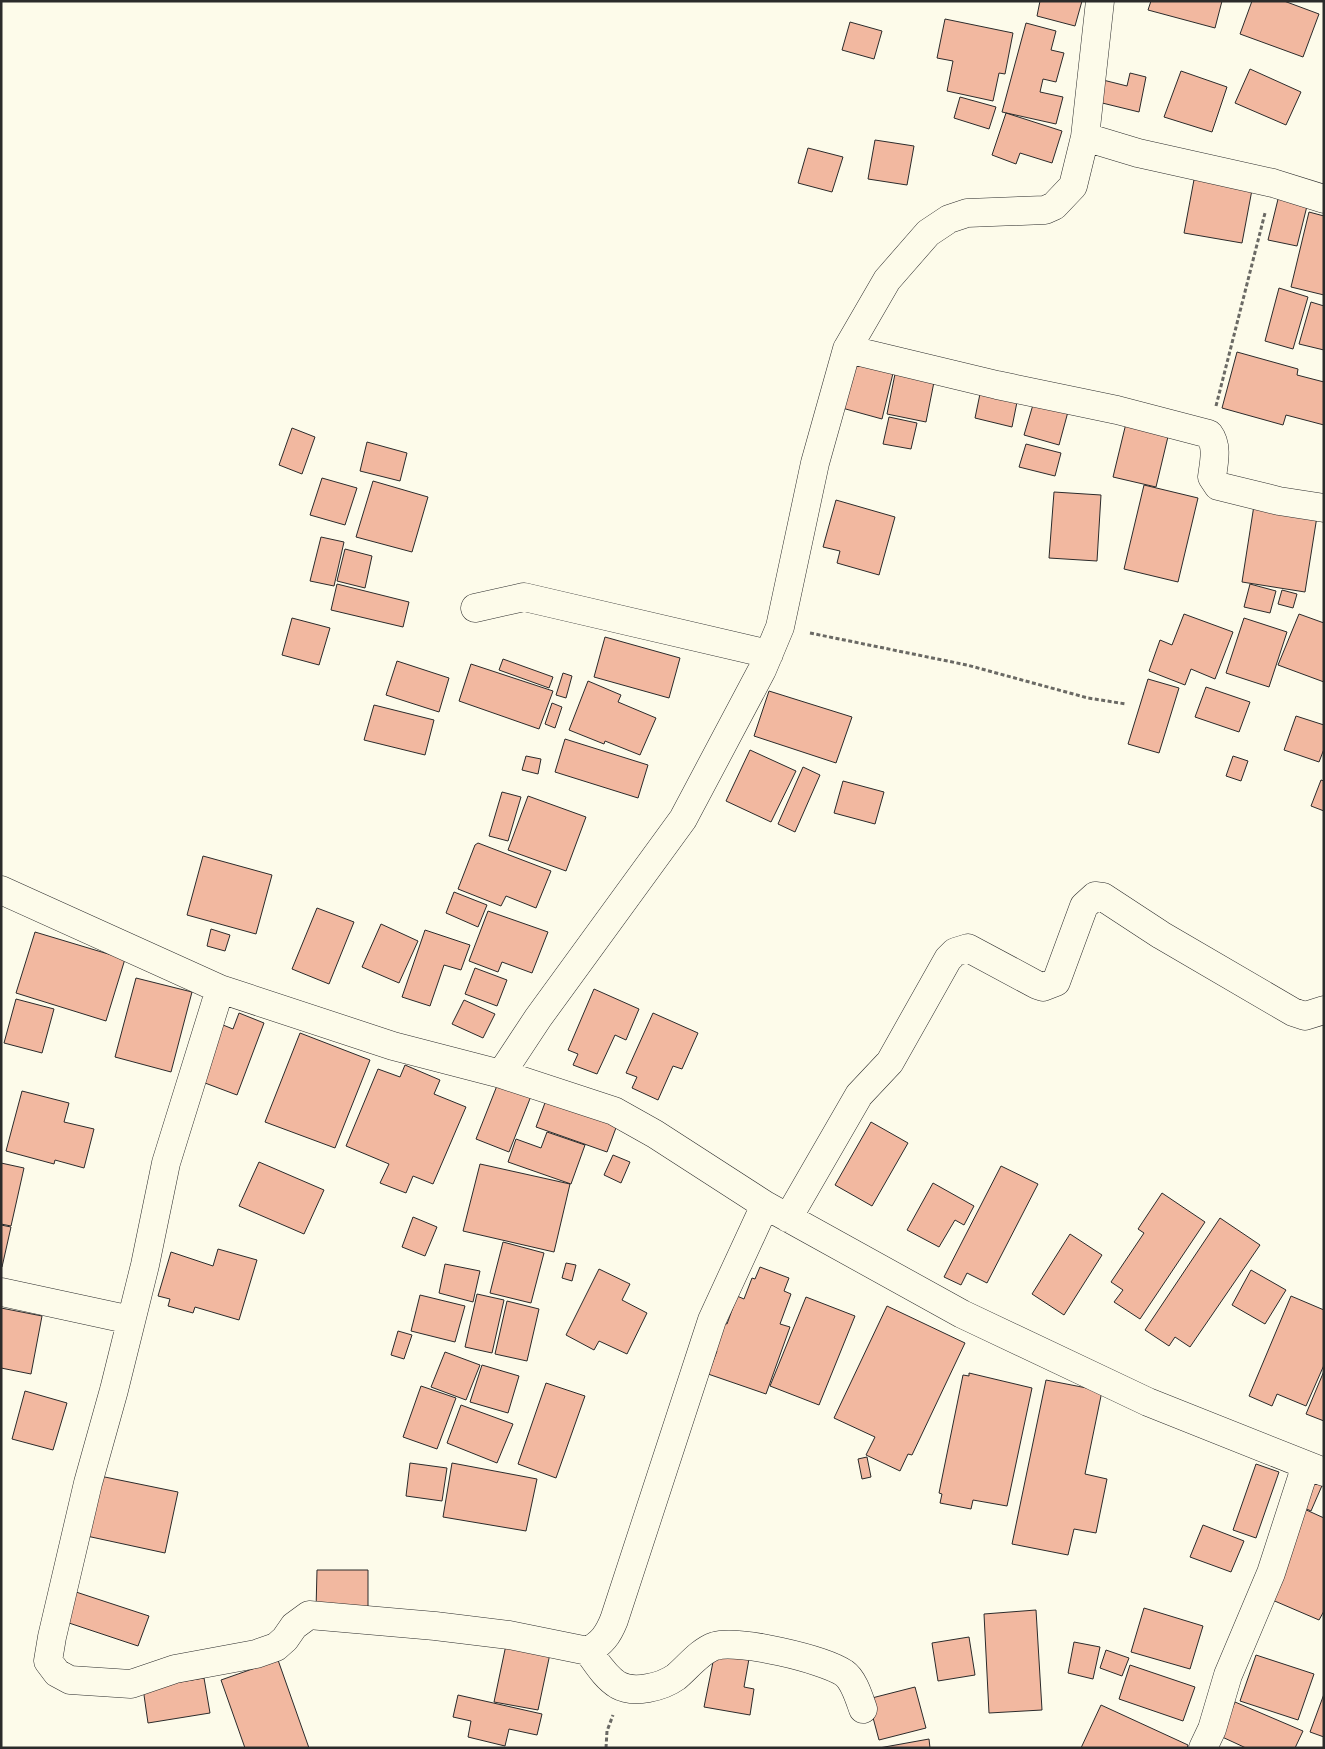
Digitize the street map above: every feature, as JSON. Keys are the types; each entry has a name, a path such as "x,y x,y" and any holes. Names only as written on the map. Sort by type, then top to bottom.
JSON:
{"street":[{"path":"501,1074 538,1018 683,819 747,701 780,628 815,463 847,349 887,280 928,232 949,219 967,213 1003,210 1037,211 1054,206 1072,186 1085,138 1100,1"},
{"path":"1085,138 1138,153 1272,183 1324,199"},
{"path":"847,349 996,385 1089,404 1209,434 1214,447 1212,477 1218,486 1279,501 1324,508"},
{"path":"474,608 524,597 769,654"},
{"path":"1,890 220,989 394,1046 501,1074 614,1111 655,1134 776,1212 962,1314 1148,1402 1315,1468 1228,1676 1212,1729 1203,1748"},
{"path":"588,1651 601,1643 609,1634 712,1320 776,1212 859,1095 890,1062 948,959 955,952 968,948 1036,985 1048,986 1056,982 1084,906 1091,898 1103,897 1161,936 1293,1012 1305,1016 1324,1010"},
{"path":"220,989 166,1163 131,1320 88,1483 52,1636 48,1661 57,1673 70,1680 131,1684 175,1669 256,1654 276,1647 285,1639 294,1626 308,1615 508,1635 588,1651 604,1673 619,1685 650,1688 674,1678 713,1647 724,1644 782,1652 816,1660 845,1673 855,1688 863,1709"},
{"path":"1,1292 131,1320"}],"path":[{"path":"1209,434 1272,183"},
{"path":"780,628 967,665 1088,698 1126,704"}],"building":[{"path":"1040,1 1082,1 1075,26 1037,16"},
{"path":"1151,1 1222,1 1215,28 1148,10"},
{"path":"1252,1 1284,1 1319,14 1303,57 1240,34"},
{"path":"945,19 1013,33 1005,74 999,73 993,101 947,91 953,61 937,58"},
{"path":"850,22 882,31 874,59 842,50"},
{"path":"1026,23 1056,31 1051,50 1064,53 1056,82 1043,79 1040,92 1063,97 1056,124 1002,112"},
{"path":"1250,69 1301,92 1286,125 1235,103"},
{"path":"1181,71 1227,87 1212,132 1164,117"},
{"path":"1130,73 1146,77 1139,112 1090,100 1095,78 1127,86"},
{"path":"960,97 996,107 989,129 954,118"},
{"path":"1006,113 1062,131 1052,163 1020,153 1016,164 992,155"},
{"path":"875,140 914,146 907,185 868,179"},
{"path":"808,148 843,157 832,192 798,183"},
{"path":"1196,169 1254,179 1242,243 1184,233"},
{"path":"1280,191 1309,198 1297,246 1268,240"},
{"path":"1309,212 1324,216 1324,295 1291,287"},
{"path":"1279,288 1308,297 1293,349 1265,341"},
{"path":"1311,302 1324,306 1324,350 1299,344"},
{"path":"1237,352 1298,369 1297,375 1324,382 1324,425 1286,415 1283,425 1222,408"},
{"path":"855,355 895,365 882,419 842,408"},
{"path":"897,364 936,372 926,422 887,414"},
{"path":"981,389 1018,397 1012,427 975,418"},
{"path":"1035,398 1069,408 1059,445 1024,435"},
{"path":"1128,415 1171,424 1156,487 1113,477"},
{"path":"889,417 917,423 911,449 883,444"},
{"path":"292,428 315,437 302,474 279,465"},
{"path":"367,442 407,453 400,481 360,471"},
{"path":"1026,444 1061,453 1055,476 1019,467"},
{"path":"322,478 357,488 345,525 310,515"},
{"path":"373,481 428,497 412,552 356,537"},
{"path":"1144,485 1198,498 1178,582 1124,569"},
{"path":"1054,492 1101,495 1097,561 1049,558"},
{"path":"1255,499 1318,510 1305,592 1242,582"},
{"path":"836,500 895,517 879,575 837,563 840,551 823,547"},
{"path":"321,537 344,542 334,586 310,581"},
{"path":"345,549 372,556 365,588 337,581"},
{"path":"337,584 409,602 403,627 331,610"},
{"path":"1250,584 1276,591 1270,613 1244,607"},
{"path":"1282,590 1297,594 1293,608 1278,604"},
{"path":"1184,614 1233,632 1215,679 1191,669 1185,685 1149,671 1160,640 1172,645"},
{"path":"1299,614 1324,623 1324,682 1278,665"},
{"path":"292,618 330,628 319,665 282,655"},
{"path":"1244,618 1287,632 1269,687 1226,673"},
{"path":"605,637 680,658 669,698 594,677"},
{"path":"503,659 553,677 549,688 499,670"},
{"path":"397,661 449,678 439,712 386,695"},
{"path":"471,664 553,691 539,729 459,701"},
{"path":"563,673 572,676 566,698 556,695"},
{"path":"1148,679 1179,688 1159,753 1128,744"},
{"path":"588,681 621,695 618,702 656,718 640,755 605,741 604,744 569,730"},
{"path":"1206,687 1250,702 1239,732 1195,717"},
{"path":"769,691 852,717 836,763 754,736"},
{"path":"552,703 562,707 555,728 545,724"},
{"path":"374,705 434,720 425,755 364,740"},
{"path":"1296,716 1324,725 1324,749 1319,762 1284,750"},
{"path":"565,739 648,765 638,798 555,772"},
{"path":"750,750 796,771 771,822 726,801"},
{"path":"526,756 541,759 538,774 522,770"},
{"path":"1233,756 1248,761 1241,781 1226,776"},
{"path":"803,767 820,775 795,832 778,824"},
{"path":"1321,780 1324,781 1324,811 1311,806"},
{"path":"843,781 884,792 875,824 834,813"},
{"path":"502,792 521,797 508,841 489,836"},
{"path":"528,796 586,817 566,871 508,850"},
{"path":"478,843 551,871 536,908 506,896 501,906 458,889 475,845"},
{"path":"203,856 272,875 256,934 187,915"},
{"path":"454,892 487,905 478,927 446,913"},
{"path":"317,908 354,922 329,984 292,969"},
{"path":"488,911 548,932 532,973 502,962 498,972 469,961"},
{"path":"381,924 418,941 399,983 362,967"},
{"path":"211,929 230,935 225,951 207,946"},
{"path":"425,930 470,945 461,970 444,965 430,1006 402,997"},
{"path":"35,932 125,959 106,1021 16,993"},
{"path":"475,968 507,980 497,1006 465,994"},
{"path":"136,978 192,992 171,1072 115,1057"},
{"path":"594,989 639,1009 626,1040 615,1035 597,1074 573,1065 578,1054 568,1050"},
{"path":"16,999 54,1009 42,1053 4,1043"},
{"path":"464,1000 495,1014 483,1038 452,1024"},
{"path":"239,1013 264,1023 237,1095 197,1080 218,1023 233,1029"},
{"path":"653,1013 698,1033 682,1069 673,1066 658,1100 632,1088 637,1077 626,1073"},
{"path":"300,1033 370,1060 335,1148 265,1122"},
{"path":"405,1065 440,1080 434,1094 466,1107 433,1184 413,1176 406,1193 380,1183 389,1164 346,1146 378,1069 400,1077"},
{"path":"500,1078 533,1091 509,1152 476,1139"},
{"path":"22,1091 69,1103 64,1122 94,1129 84,1168 55,1160 54,1164 6,1151"},
{"path":"549,1092 620,1117 607,1152 536,1127"},
{"path":"871,1122 908,1143 872,1206 835,1185"},
{"path":"547,1132 585,1145 571,1184 508,1162 516,1139 541,1148"},
{"path":"613,1155 630,1162 621,1183 604,1175"},
{"path":"259,1162 324,1190 304,1234 239,1206"},
{"path":"1,1163 24,1168 11,1226 1,1224"},
{"path":"480,1164 570,1184 554,1252 463,1231"},
{"path":"1001,1166 1038,1184 987,1283 967,1273 961,1285 944,1277"},
{"path":"933,1183 974,1206 964,1225 955,1220 939,1247 907,1230"},
{"path":"1162,1193 1205,1222 1140,1319 1114,1302 1123,1290 1111,1282 1144,1233 1138,1229"},
{"path":"413,1217 437,1227 425,1256 402,1247"},
{"path":"1220,1218 1260,1245 1190,1347 1175,1337 1169,1346 1145,1330"},
{"path":"1,1225 11,1227 2,1267 1,1267"},
{"path":"1070,1234 1102,1255 1064,1315 1032,1294"},
{"path":"503,1242 544,1253 531,1303 490,1293"},
{"path":"218,1249 257,1260 239,1320 195,1307 193,1313 168,1306 170,1299 158,1296 171,1252 213,1266"},
{"path":"566,1263 576,1265 572,1281 562,1278"},
{"path":"445,1264 480,1271 473,1302 439,1293"},
{"path":"760,1267 789,1278 784,1291 791,1294 780,1324 790,1327 766,1394 708,1374 717,1351 704,1347 715,1320 727,1324 737,1296 744,1299 752,1278 755,1279"},
{"path":"599,1269 630,1284 622,1300 647,1313 627,1354 599,1341 594,1350 566,1335"},
{"path":"1251,1270 1286,1290 1265,1324 1232,1305"},
{"path":"477,1294 504,1300 492,1353 465,1347"},
{"path":"420,1295 465,1306 455,1342 411,1331"},
{"path":"1291,1296 1324,1310 1324,1365 1306,1406 1277,1394 1272,1406 1249,1396"},
{"path":"806,1297 855,1316 819,1405 770,1386"},
{"path":"507,1301 539,1309 527,1361 495,1354"},
{"path":"887,1306 965,1343 912,1455 908,1454 900,1471 866,1455 875,1437 834,1418"},
{"path":"1,1308 42,1316 31,1374 1,1368"},
{"path":"398,1331 412,1335 404,1359 391,1355"},
{"path":"445,1352 480,1365 466,1400 431,1387"},
{"path":"482,1365 519,1376 508,1413 470,1402"},
{"path":"1324,1371 1324,1421 1306,1414"},
{"path":"969,1373 1032,1388 1007,1506 973,1500 971,1509 940,1503 942,1494 939,1493 963,1375 969,1376"},
{"path":"1046,1380 1102,1391 1085,1474 1107,1479 1096,1533 1074,1529 1068,1555 1012,1544"},
{"path":"546,1383 585,1396 556,1478 518,1464"},
{"path":"421,1386 456,1398 437,1449 403,1437"},
{"path":"25,1391 67,1403 53,1450 12,1439"},
{"path":"461,1405 513,1424 497,1463 447,1443"},
{"path":"867,1457 871,1477 862,1479 858,1459"},
{"path":"410,1463 447,1468 442,1501 406,1496"},
{"path":"452,1463 537,1479 526,1531 443,1517"},
{"path":"1256,1464 1279,1472 1256,1538 1233,1530"},
{"path":"1308,1470 1324,1481 1311,1511 1294,1503"},
{"path":"95,1475 178,1492 165,1553 82,1535"},
{"path":"1302,1508 1324,1518 1324,1611 1319,1620 1263,1596"},
{"path":"1203,1525 1244,1541 1231,1572 1190,1557"},
{"path":"317,1570 368,1570 368,1610 316,1610"},
{"path":"76,1592 149,1616 138,1646 66,1622"},
{"path":"1144,1608 1203,1626 1190,1669 1131,1652"},
{"path":"1036,1610 1042,1710 989,1713 984,1614"},
{"path":"969,1637 975,1675 938,1681 932,1643"},
{"path":"507,1640 551,1649 538,1710 494,1702"},
{"path":"1074,1642 1100,1647 1093,1679 1068,1673"},
{"path":"716,1647 750,1653 744,1687 754,1689 750,1715 704,1707"},
{"path":"1106,1650 1129,1658 1122,1676 1100,1668"},
{"path":"1256,1655 1314,1674 1298,1720 1240,1701"},
{"path":"278,1660 309,1748 245,1748 221,1680"},
{"path":"1130,1665 1195,1687 1183,1721 1119,1699"},
{"path":"204,1678 210,1713 148,1723 143,1688"},
{"path":"915,1687 926,1728 879,1740 868,1699"},
{"path":"1324,1694 1324,1737 1310,1732"},
{"path":"458,1695 542,1714 537,1735 509,1729 505,1746 468,1737 471,1721 453,1717"},
{"path":"1235,1702 1303,1731 1295,1748 1246,1748 1220,1736"},
{"path":"1101,1705 1188,1745 1187,1748 1081,1748"},
{"path":"929,1739 930,1748 879,1748"}]}
